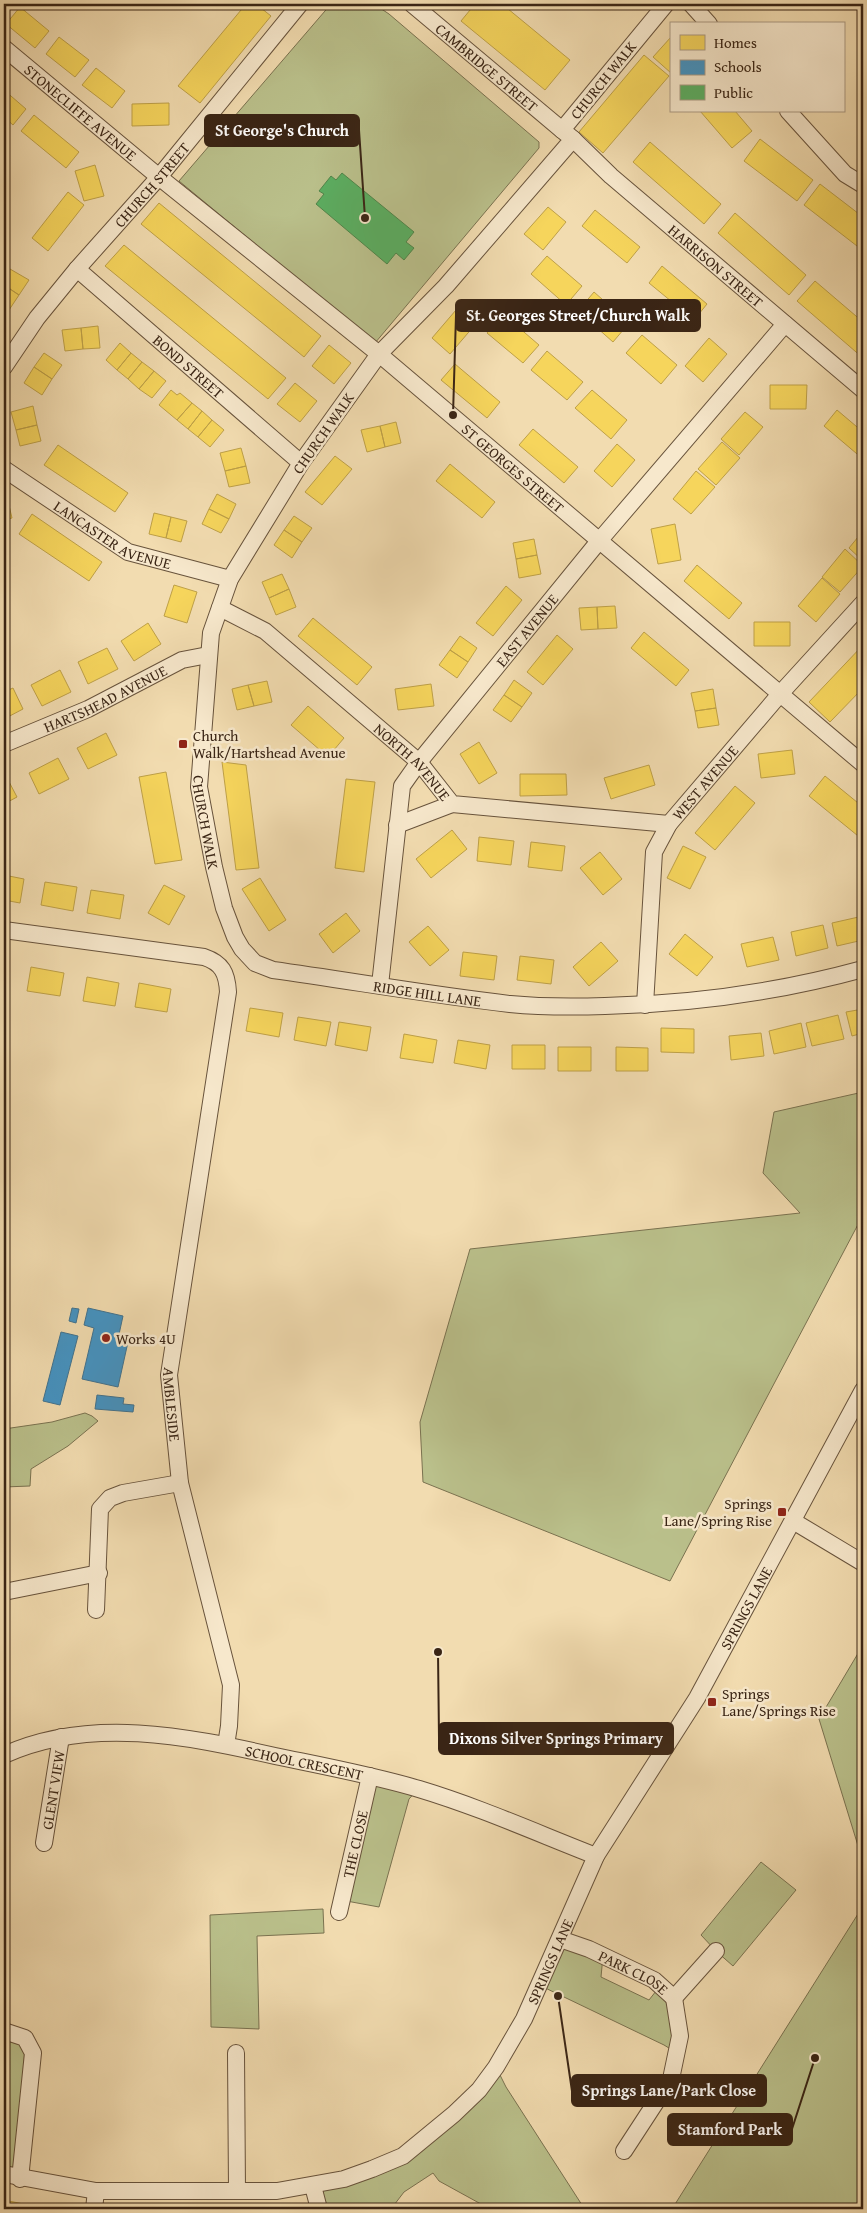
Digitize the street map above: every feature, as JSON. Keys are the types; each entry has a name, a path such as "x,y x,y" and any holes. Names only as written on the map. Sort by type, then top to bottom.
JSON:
{"street":[{"name":"CHURCH STREET","path":"4,367 37,318 77,269 159,177 300,4"},
{"name":"CAMBRIDGE STREET","path":"412,4 568,135"},
{"name":"CHURCH WALK","path":"248,958 235,937 224,908 199,787 211,633 230,579 301,463 379,354 446,286 568,135 666,4"},
{"path":"691,4 707,22"},
{"name":"STONECLIFFE AVENUE","path":"4,48 159,177"},
{"path":"789,112 845,174 863,185"},
{"name":"HARRISON STREET","path":"568,135 611,176 863,390"},
{"name":"ST GEORGES STREET","path":"159,177 379,354 863,764"},
{"name":"BOND STREET","path":"77,269 301,463"},
{"name":"EAST AVENUE","path":"380,985 402,786 419,762 599,541 785,324"},
{"name":"LANCASTER AVENUE","path":"4,469 128,552 230,579"},
{"name":"WEST AVENUE","path":"644,1005 654,852 669,824 780,694 863,603"},
{"name":"NORTH AVENUE","path":"220,608 265,631 419,762 452,804 669,824"},
{"name":"HARTSHEAD AVENUE","path":"4,744 88,709 182,660 208,655"},
{"path":"397,825 452,804"},
{"path":"4,930 204,957 215,961 224,972 248,958"},
{"name":"RIDGE HILL LANE","path":"248,958 273,970 511,1004 577,1007 644,1005 721,997 824,980 863,969"},
{"name":"AMBLESIDE","path":"224,972 227,979 228,992 169,1375 180,1483 231,1685 230,1726 226,1745"},
{"name":"SPRINGS LANE","path":"4,2174 20,2179 96,2191 277,2191 314,2186 344,2179 403,2156 431,2134 479,2090 496,2067 524,2019 596,1856 697,1698 863,1390"},
{"path":"96,1610 99,1574 98,1528 100,1509 110,1498 123,1493 180,1483"},
{"path":"792,1521 863,1563"},
{"path":"4,1592 99,1574"},
{"name":"SCHOOL CRESCENT","path":"4,1755 19,1748 85,1733 116,1732 164,1736 226,1745 370,1776 418,1789 468,1805 596,1856"},
{"name":"GLENT VIEW","path":"44,1843 61,1737"},
{"name":"THE CLOSE","path":"339,1912 370,1776"},
{"name":"PARK CLOSE","path":"560,1939 590,1950 654,1980 674,1998 716,1951"},
{"path":"624,2151 671,2079 680,2036 674,1998"},
{"path":"4,2031 25,2038 33,2053 20,2179"},
{"path":"236,2053 237,2192"},
{"path":"314,2186 320,2209"},
{"path":"94,2209 96,2191"}],"green space":[{"path":"331,4 374,4 389,14 539,142 539,148 375,343 179,181"},
{"path":"863,1092 863,1215 670,1581 423,1482 420,1422 470,1249 800,1213 763,1173 774,1112"},
{"path":"85,1413 98,1421 68,1446 31,1469 30,1486 4,1487 4,1429 52,1422"},
{"path":"863,1645 863,1862 819,1719"},
{"path":"370,1776 418,1789 409,1799 379,1907 341,1900"},
{"path":"761,1862 796,1890 733,1966 701,1935"},
{"path":"863,1906 863,2209 672,2209"},
{"path":"323,1909 324,1933 257,1936 259,2029 211,2027 210,1915"},
{"path":"560,1939 603,1956 601,1977 649,2000 660,1986 674,1998 677,2053 539,1985"},
{"path":"4,2031 25,2038 20,2179 4,2174"},
{"path":"496,2067 506,2087 582,2205 580,2209 490,2209 439,2181 433,2173 404,2192 391,2209 320,2209 313,2186 403,2156"}],"building: Homes":[{"path":"246,4 256,4 271,16 200,103 178,86"},
{"path":"475,4 502,4 570,60 545,90 461,21"},
{"path":"20,7 49,31 35,48 6,24"},
{"path":"59,37 89,60 75,77 46,54"},
{"path":"670,38 670,72 653,57"},
{"path":"644,55 669,76 603,153 579,132"},
{"path":"96,68 125,91 112,108 82,85"},
{"path":"4,90 26,109 13,125 4,117"},
{"path":"169,103 169,125 132,126 132,104"},
{"path":"701,112 736,112 752,131 732,148"},
{"path":"34,115 79,152 66,168 21,131"},
{"path":"760,139 813,180 797,201 744,161"},
{"path":"650,142 721,204 704,224 633,162"},
{"path":"95,165 104,196 84,201 75,171"},
{"path":"820,184 863,217 863,237 857,246 804,205"},
{"path":"68,192 84,205 48,251 32,238"},
{"path":"159,203 321,336 304,357 141,224"},
{"path":"548,207 566,222 543,250 524,234"},
{"path":"595,210 640,247 627,263 582,226"},
{"path":"735,213 806,275 789,295 718,233"},
{"path":"124,245 286,378 268,399 105,266"},
{"path":"547,256 582,286 566,305 531,274"},
{"path":"662,266 707,304 694,320 649,283"},
{"path":"10,269 29,280 19,295 4,285 4,279"},
{"path":"815,281 863,322 863,358 797,301"},
{"path":"4,285 19,295 9,310 4,307"},
{"path":"594,292 629,323 613,342 578,311"},
{"path":"456,310 474,326 450,354 432,338"},
{"path":"503,314 539,345 523,363 487,333"},
{"path":"98,326 100,348 83,349 81,328"},
{"path":"81,328 83,349 65,351 62,330"},
{"path":"642,335 677,365 661,384 626,353"},
{"path":"709,338 727,354 703,382 685,366"},
{"path":"120,343 131,353 117,370 106,360"},
{"path":"329,345 351,363 334,384 312,366"},
{"path":"547,351 583,382 567,400 531,370"},
{"path":"44,353 62,365 52,379 34,367"},
{"path":"131,353 142,362 128,379 117,370"},
{"path":"142,362 154,371 139,389 128,379"},
{"path":"455,364 500,402 487,418 441,380"},
{"path":"34,367 52,379 42,395 24,383"},
{"path":"154,371 166,381 152,398 139,389"},
{"path":"295,383 317,401 300,422 277,404"},
{"path":"770,385 807,385 806,409 770,409"},
{"path":"171,390 177,395 180,393 192,403 177,420 159,405"},
{"path":"592,390 627,420 611,439 575,408"},
{"path":"192,403 202,411 188,429 177,420"},
{"path":"33,406 37,425 16,430 11,412"},
{"path":"837,410 863,432 863,459 824,426"},
{"path":"202,411 212,420 198,437 188,429"},
{"path":"745,412 763,427 739,455 721,439"},
{"path":"212,420 224,430 210,447 198,437"},
{"path":"396,422 401,443 385,447 380,426"},
{"path":"37,425 41,441 20,446 16,430"},
{"path":"380,426 385,447 367,452 361,430"},
{"path":"533,429 578,467 564,483 519,445"},
{"path":"722,442 740,458 716,485 698,469"},
{"path":"617,444 635,460 612,487 594,471"},
{"path":"58,445 128,493 115,512 44,465"},
{"path":"241,448 246,466 225,471 220,453"},
{"path":"335,456 352,469 322,505 305,492"},
{"path":"450,464 495,502 482,518 436,481"},
{"path":"246,466 250,483 229,487 225,471"},
{"path":"696,471 715,487 691,514 673,499"},
{"path":"217,494 236,504 229,519 209,509"},
{"path":"4,497 7,497 12,518 4,520"},
{"path":"209,509 229,519 221,533 202,524"},
{"path":"154,513 171,517 166,538 149,534"},
{"path":"32,514 102,562 89,581 19,534"},
{"path":"294,516 312,528 302,542 284,530"},
{"path":"171,517 187,521 181,542 166,538"},
{"path":"675,524 681,560 658,564 651,529"},
{"path":"284,530 302,542 292,558 274,545"},
{"path":"863,531 863,561 849,548"},
{"path":"534,539 537,555 516,559 513,543"},
{"path":"845,549 863,566 840,592 822,577"},
{"path":"537,555 541,574 519,578 516,559"},
{"path":"697,565 742,603 729,619 684,581"},
{"path":"282,574 289,589 269,598 262,582"},
{"path":"822,578 840,594 816,622 798,606"},
{"path":"174,585 197,592 187,623 164,616"},
{"path":"506,586 522,600 493,636 476,623"},
{"path":"289,589 296,607 276,615 269,598"},
{"path":"615,606 617,628 598,629 597,607"},
{"path":"597,607 598,629 581,630 579,608"},
{"path":"313,618 372,667 357,685 298,636"},
{"path":"754,622 790,622 790,646 754,646"},
{"path":"148,623 161,644 134,661 121,641"},
{"path":"644,632 689,670 676,686 631,648"},
{"path":"557,635 573,649 543,685 527,672"},
{"path":"460,636 477,648 468,662 450,650"},
{"path":"863,645 863,688 830,722 809,702"},
{"path":"107,648 118,669 88,684 78,662"},
{"path":"450,650 468,662 457,678 439,665"},
{"path":"60,670 71,692 42,706 31,685"},
{"path":"514,680 532,693 522,707 504,695"},
{"path":"267,681 272,702 254,706 248,685"},
{"path":"431,684 434,706 398,710 395,689"},
{"path":"248,685 254,706 237,710 232,689"},
{"path":"13,688 23,709 4,719 4,692"},
{"path":"713,689 716,708 695,711 691,693"},
{"path":"504,695 522,707 511,722 493,710"},
{"path":"308,706 344,738 328,757 291,725"},
{"path":"716,708 719,725 698,728 695,711"},
{"path":"106,733 117,755 88,769 77,748"},
{"path":"479,742 497,773 479,784 460,754"},
{"path":"792,750 795,774 761,778 758,754"},
{"path":"58,758 69,779 39,794 29,773"},
{"path":"222,762 246,765 259,868 236,870"},
{"path":"649,765 655,785 611,799 604,778"},
{"path":"166,772 182,860 155,864 139,777"},
{"path":"520,774 566,774 567,795 520,796"},
{"path":"6,776 17,797 4,804 4,777"},
{"path":"825,776 863,807 863,840 809,796"},
{"path":"346,779 375,782 364,872 335,868"},
{"path":"735,786 755,803 715,850 695,833"},
{"path":"452,830 467,849 431,878 416,859"},
{"path":"479,837 514,841 511,865 477,861"},
{"path":"531,842 565,846 562,871 528,867"},
{"path":"683,846 706,857 690,889 667,878"},
{"path":"600,852 622,879 603,895 580,868"},
{"path":"4,875 24,879 20,903 4,900"},
{"path":"260,878 286,920 269,931 242,889"},
{"path":"45,882 77,887 73,911 41,905"},
{"path":"164,885 185,896 169,925 148,913"},
{"path":"91,890 124,895 120,919 87,913"},
{"path":"346,913 360,931 333,953 319,934"},
{"path":"863,916 863,940 837,946 832,923"},
{"path":"823,925 828,948 796,956 791,932"},
{"path":"428,926 449,950 430,966 409,942"},
{"path":"685,934 713,957 697,976 669,954"},
{"path":"773,937 779,960 747,967 741,944"},
{"path":"601,942 618,961 589,986 573,967"},
{"path":"463,952 497,956 494,980 460,976"},
{"path":"520,956 554,960 551,984 517,980"},
{"path":"31,967 64,973 60,996 27,991"},
{"path":"87,977 119,983 115,1006 83,1001"},
{"path":"139,983 171,989 167,1012 135,1007"},
{"path":"250,1008 283,1013 279,1037 246,1031"},
{"path":"863,1009 863,1033 852,1036 846,1012"},
{"path":"838,1015 844,1039 812,1046 806,1023"},
{"path":"298,1017 331,1022 326,1046 294,1040"},
{"path":"339,1022 371,1027 367,1051 335,1045"},
{"path":"801,1023 806,1047 774,1054 769,1031"},
{"path":"661,1028 694,1029 694,1053 661,1052"},
{"path":"761,1033 764,1056 731,1060 729,1036"},
{"path":"404,1034 437,1040 433,1063 400,1058"},
{"path":"458,1040 490,1045 486,1069 454,1063"},
{"path":"512,1045 545,1045 545,1069 512,1069"},
{"path":"558,1047 591,1047 591,1071 558,1071"},
{"path":"616,1047 648,1048 648,1071 616,1071"},
{"path":"4,2200 43,2208 43,2209 4,2209"}],"building: Schools":[{"path":"72,1308 79,1309 76,1323 69,1321"},
{"path":"88,1308 123,1316 118,1339 128,1342 118,1387 82,1379 94,1328 84,1325"},
{"path":"61,1332 78,1336 60,1405 43,1401"},
{"path":"97,1395 124,1398 123,1404 134,1405 133,1412 95,1409"}],"building: Public":[{"path":"342,173 414,232 406,242 414,248 404,260 396,253 387,264 316,204 324,194 319,191 331,176 336,180"}],"place":[{"name":"St George's Church","path":"365,218"},
{"name":"St. Georges Street/Church Walk","path":"453,415"},
{"name":"Church Walk/Hartshead Avenue","path":"183,744"},
{"name":"Works 4U","path":"106,1338"},
{"name":"Springs Lane/Spring Rise","path":"782,1512"},
{"name":"Dixons Silver Springs Primary","path":"438,1652"},
{"name":"Springs Lane/Springs Rise","path":"712,1702"},
{"name":"Springs Lane/Park Close","path":"558,1996"},
{"name":"Stamford Park","path":"815,2058"}]}
